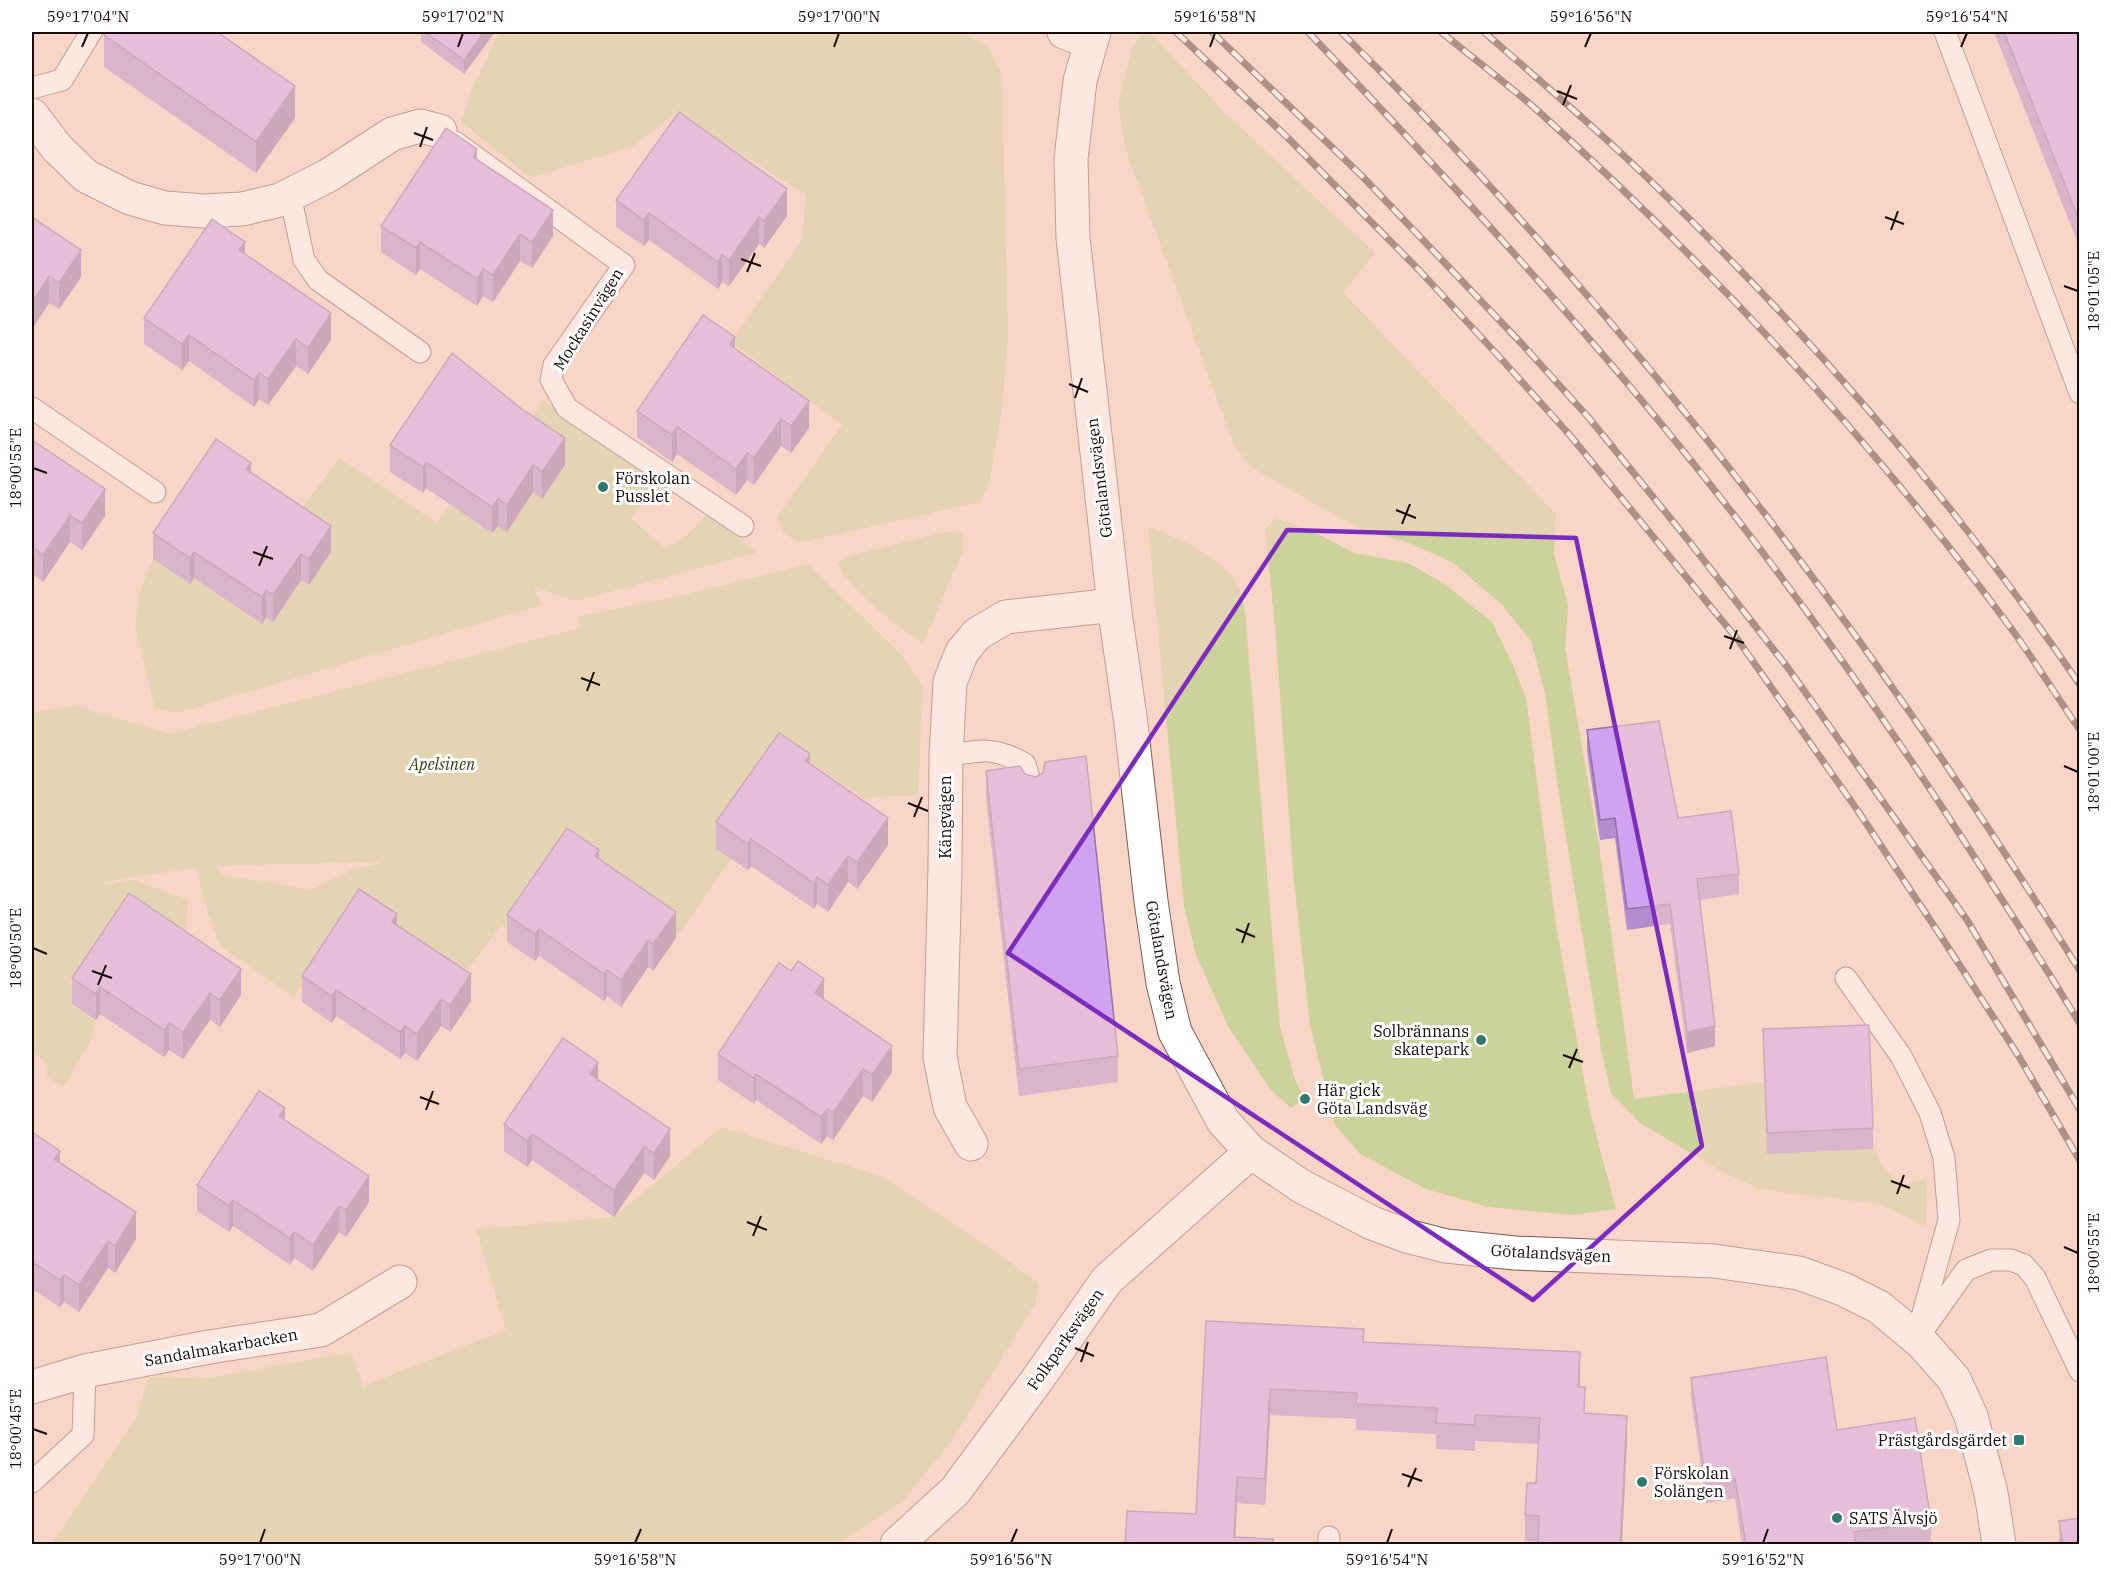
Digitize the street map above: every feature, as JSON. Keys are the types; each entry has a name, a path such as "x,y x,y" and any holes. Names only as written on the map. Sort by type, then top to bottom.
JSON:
{"street":[{"name":"Götalandsvägen","path":"1083,35 1071,159 1073,238 1114,605 1131,723 1151,901 1163,982 1175,1032 1223,1121 1251,1152 1301,1186 1372,1222 1407,1236 1446,1246 1504,1252 1714,1261 1799,1273 1844,1289 1879,1307 1917,1338 1954,1379 1971,1416 1991,1492 1999,1545"},
{"name":"Mockasinvägen","path":"32,115 57,148 86,176 130,198 165,208 204,211 242,209 280,200 329,175 392,134 420,126 440,131"},
{"name":"Kängvägen","path":"971,1144 950,1107 940,1057 946,756 950,682 962,652 978,634 1005,617 1114,605"},
{"name":"Folkparksvägen","path":"897,1545 955,1491 1107,1280 1251,1152"},
{"name":"Sandalmakarbacken","path":"32,1387 85,1371 209,1347 321,1330 400,1282"}],"lane":[{"path":"32,88 62,80 91,32"},
{"path":"1945,32 2079,393"},
{"name":"Mockasinvägen","path":"440,131 624,265 555,365 551,380 567,408 743,526"},
{"path":"290,195 304,260 318,280 420,352"},
{"path":"32,408 155,492"},
{"path":"946,756 984,750 1007,754 1025,764 1033,791"},
{"path":"1846,978 1901,1056 1930,1113 1944,1158 1949,1220 1917,1338"},
{"path":"1917,1338 1966,1270 1991,1260 2011,1260 2024,1265 2035,1278 2079,1371"},
{"path":"32,1482 83,1435 85,1371"}],"highlighted area":[{"path":"1287,530 1576,538 1702,1146 1533,1300 1008,953"}],"green space":[{"path":"499,32 961,32 987,46 1002,73 1008,337 1002,412 989,483 980,502 799,543 783,532 777,517 842,425 731,342 802,240 806,195 676,113 633,146 531,178 461,122 471,92"},
{"path":"1144,32 1150,32 1225,113 1375,253 1343,293 1556,514 1554,554 1568,605 1565,648 1599,845 1634,1099 1764,1082 1767,1154 1873,1149 1887,1172 1901,1186 1927,1178 1926,1226 1879,1204 1763,1190 1728,1175 1640,1123 1611,1093 1601,1049 1559,795 1545,693 1531,641 1501,604 1452,562 1407,542 1365,531 1322,508 1251,467 1233,443 1125,148 1118,103 1133,45"},
{"path":"543,400 659,482 631,518 665,549 687,535 709,512 757,553 575,601 534,587 542,605 177,713 155,709 135,626 140,590 153,559 190,584 194,578 261,623 266,617 273,622 301,580 309,585 331,553 290,525 339,458 436,522 451,505 492,533 498,526 507,531 533,492 542,498 522,435"},
{"path":"1275,518 1308,529 1354,553 1408,563 1446,585 1492,622 1526,698 1556,925 1590,1112 1616,1209 1572,1215 1488,1207 1426,1189 1360,1154 1335,1125 1310,1025 1293,871 1275,626 1265,529"},
{"path":"1148,527 1183,541 1215,560 1235,580 1242,599 1245,612 1280,1027 1295,1080 1305,1099 1291,1108 1270,1089 1229,1028 1196,955 1184,906"},
{"path":"945,532 962,533 963,550 923,644 865,598 845,576 838,564 845,557"},
{"name":"Apelsinen","path":"808,564 904,657 923,688 918,795 865,799 816,766 810,781 717,848 731,859 676,938 595,882 514,931 501,926 463,975 363,909 294,997 220,946 208,914 196,868 126,878 92,886 134,880 188,900 186,940 73,1005 96,1020 90,1042 64,1087 47,1077 46,1062 32,1052 32,713 76,705 169,734 580,628 577,617 683,595","holes":["383,862 352,870 310,890 223,876 216,866"]},
{"path":"722,1127 884,1177 1039,1284 1036,1302 953,1439 903,1501 838,1544 52,1544 137,1416 148,1377 208,1378 351,1352 363,1386 506,1330 476,1229 614,1217"}],"building":[{"path":"107,32 217,32 295,86 256,142 104,35"},
{"path":"425,32 484,32 464,60"},
{"path":"2004,32 2079,32 2079,220"},
{"path":"679,112 787,189 764,221 759,217 729,260 722,255 718,262 649,213 644,220 616,200"},
{"path":"446,128 477,149 473,157 553,210 532,242 520,234 493,275 483,269 477,279 420,242 416,248 381,226"},
{"path":"32,217 81,250 59,283 49,276 32,303"},
{"path":"212,219 245,242 239,250 331,313 308,348 296,339 268,379 259,373 254,380 189,335 182,344 144,318"},
{"path":"703,315 735,337 730,345 809,401 791,426 781,419 754,458 747,453 736,469 677,427 672,435 637,411"},
{"path":"452,353 522,409 565,438 542,472 533,465 507,505 498,499 492,507 426,462 423,467 390,445"},
{"path":"216,439 251,463 246,469 331,526 309,559 301,554 273,595 266,590 262,597 194,552 190,558 153,533"},
{"path":"32,440 105,489 82,523 70,515 43,555 32,547"},
{"path":"1659,721 1678,818 1731,811 1739,874 1697,879 1715,1026 1687,1032 1670,904 1627,909 1615,818 1600,820 1587,730"},
{"path":"779,733 810,754 806,761 888,818 857,862 848,856 828,885 817,877 814,883 751,839 748,844 716,822"},
{"path":"1086,756 1118,1056 1019,1069 986,771 1020,766 1025,774 1036,777 1043,773 1045,762"},
{"path":"567,828 599,850 595,856 676,912 653,944 648,940 621,980 607,970 604,974 539,929 535,934 507,915"},
{"path":"359,889 397,914 392,922 471,974 450,1005 441,999 417,1034 405,1026 400,1032 336,990 332,996 302,976"},
{"path":"129,893 241,969 220,1000 210,993 183,1032 169,1023 164,1030 100,987 96,994 72,978"},
{"path":"798,961 824,979 815,993 892,1046 872,1075 863,1069 833,1113 827,1109 821,1117 756,1074 754,1078 718,1054 779,963 791,971"},
{"path":"1869,1025 1873,1128 1767,1133 1763,1029"},
{"path":"563,1038 598,1062 590,1074 670,1129 654,1153 644,1147 614,1190 532,1134 527,1141 504,1124"},
{"path":"259,1091 285,1108 279,1116 369,1176 346,1210 339,1206 313,1245 294,1232 290,1238 233,1200 229,1206 197,1185"},
{"path":"32,1132 60,1151 54,1159 136,1212 115,1246 108,1241 79,1285 64,1275 60,1280 32,1262"},
{"path":"1206,1321 1364,1329 1363,1342 1580,1352 1578,1387 1585,1387 1584,1413 1627,1416 1620,1545 1538,1545 1539,1516 1525,1515 1527,1483 1536,1483 1540,1418 1475,1415 1475,1425 1436,1423 1437,1408 1356,1404 1357,1393 1270,1389 1265,1479 1237,1477 1234,1537 1273,1539 1273,1545 1125,1545 1127,1511 1196,1514"},
{"path":"1826,1357 1837,1430 1915,1418 1931,1521 1854,1532 1856,1545 1746,1545 1735,1478 1706,1482 1691,1378"},
{"path":"2079,1518 2079,1545 2063,1545 2059,1521"}],"railway":[{"path":"1176,32 1287,137 1420,271 1568,433 1738,640 1858,811 1944,941 2018,1055 2080,1161"},
{"path":"1212,32 1363,177 1522,344 1589,418 1688,540 1788,668 1967,920 2080,1110"},
{"path":"1308,32 1430,161 1549,293 1627,383 1718,495 1805,610 1888,727 1968,847 2080,1024"},
{"path":"1341,32 1446,139 1547,249 1738,479 1829,599 1916,721 2080,971"},
{"path":"1441,32 1537,110 1602,170 1665,231 1788,359 1847,424 1960,561 2013,631 2080,730"},
{"path":"1484,32 1598,132 1665,195 1778,310 1832,369 1936,491 2034,619 2080,685"}],"place":[{"name":"Förskolan Pusslet","path":"603,487"},
{"name":"Solbrännans skatepark","path":"1481,1040"},
{"name":"Här gick Göta Landsväg","path":"1305,1099"},
{"name":"Prästgårdsgärdet","path":"2019,1440"},
{"name":"Förskolan Solängen","path":"1642,1482"},
{"name":"SATS Älvsjö","path":"1837,1518"}]}
